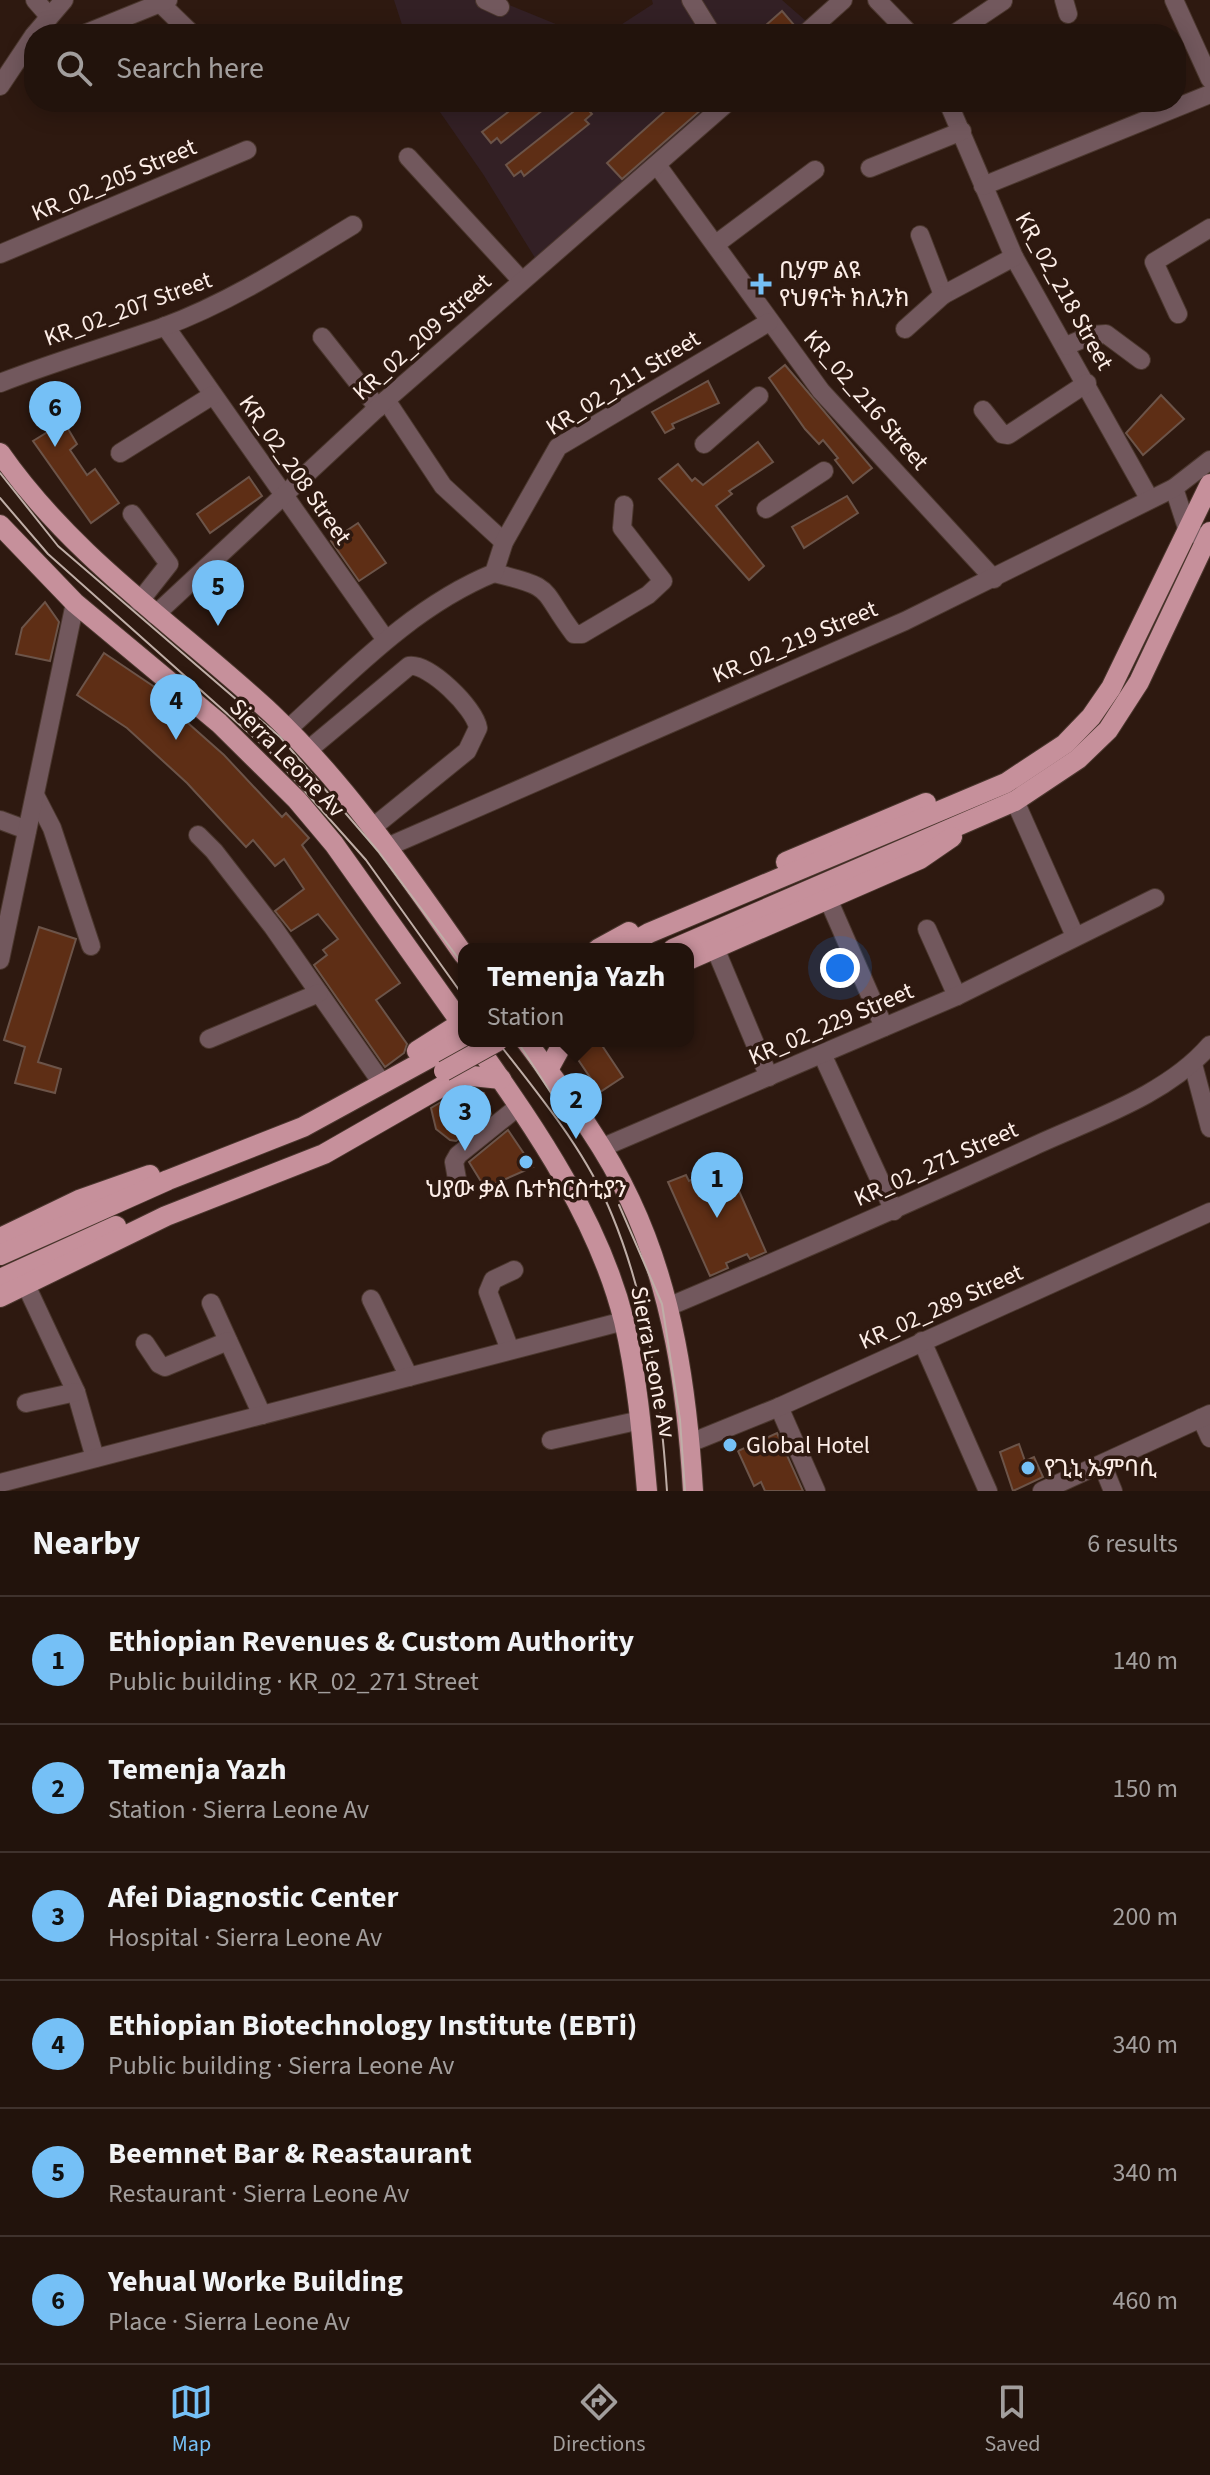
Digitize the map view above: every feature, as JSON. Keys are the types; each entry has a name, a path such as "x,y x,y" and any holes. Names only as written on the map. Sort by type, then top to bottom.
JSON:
{"main road":[{"name":"Sierra Leone Av","path":"0,453 67,537 307,751 387,847 458,947"},
{"path":"687,943 1015,801 1078,759 1108,730 1139,682 1204,536 1210,484"},
{"name":"Sierra Leone Av","path":"0,525 75,603 219,723 297,800 334,844 458,1023"},
{"path":"632,943 1006,783 1044,758 1091,717 1204,536"},
{"path":"609,943 666,912 914,807 936,800 970,799"},
{"path":"694,957 920,859 952,837 961,824"},
{"path":"0,1238 79,1200 322,1108 458,1033"},
{"path":"0,1279 174,1201 319,1143 439,1063 458,1037"},
{"name":"Sierra Leone Av","path":"478,1047 555,1161 607,1269 624,1321 641,1420 647,1491"},
{"path":"0,1255 168,1180 303,1127 439,1063 482,1047"},
{"name":"Sierra Leone Av","path":"531,1047 601,1148 629,1198 670,1306 690,1443 693,1491"},
{"path":"548,1070 561,1047"},
{"path":"0,1297 166,1216 324,1154 462,1075 501,1079"}],"street":[{"path":"35,0 49,16"},
{"path":"43,24 64,0"},
{"path":"691,0 706,24"},
{"path":"816,24 843,0"},
{"path":"877,0 900,24"},
{"path":"1174,0 1185,24"},
{"path":"969,24 1003,1"},
{"path":"109,24 164,2 183,24"},
{"path":"1186,26 1210,79"},
{"path":"0,86 6,63 24,45"},
{"path":"1186,104 1210,94"},
{"name":"KR_02_209 Street","path":"147,608 282,494 521,280 717,112"},
{"name":"KR_02_218 Street","path":"953,112 1014,257 1149,498"},
{"path":"983,186 1166,112"},
{"path":"870,168 962,131"},
{"name":"KR_02_205 Street","path":"0,254 247,150"},
{"path":"408,157 521,280"},
{"name":"KR_02_216 Street","path":"657,165 821,391 994,579"},
{"path":"716,244 815,170"},
{"name":"KR_02_207 Street","path":"0,383 68,356 165,326 233,295 353,225"},
{"path":"1178,314 1154,262 1210,228"},
{"path":"920,235 943,295"},
{"path":"905,329 943,295 1014,257"},
{"name":"KR_02_211 Street","path":"494,573 504,542 558,447 769,322"},
{"name":"KR_02_208 Street","path":"165,326 386,640"},
{"path":"1066,346 1092,335 1106,334 1141,360"},
{"path":"322,337 382,404 443,486 504,542"},
{"path":"983,410 1002,434 1008,435 1087,383"},
{"path":"120,453 213,395"},
{"path":"704,444 759,396"},
{"name":"KR_02_219 Street","path":"387,847 994,579 1174,488 1210,460"},
{"path":"766,509 824,471"},
{"path":"1174,488 1204,536"},
{"path":"287,730 386,640 438,600 494,573 537,584 547,591 574,634 582,634 648,595 663,581 622,528 624,505"},
{"path":"132,514 169,564 147,608"},
{"path":"0,960 7,892 36,797 75,603"},
{"path":"307,751 409,666 426,668 471,710 478,728 467,751 372,828"},
{"path":"36,797 52,828 91,946"},
{"path":"1015,801 1075,936"},
{"path":"0,820 27,830"},
{"path":"198,835 214,851 377,1076"},
{"name":"KR_02_229 Street","path":"601,1148 957,996 1155,898"},
{"path":"828,899 884,1027"},
{"path":"927,929 957,996"},
{"path":"715,948 769,1077"},
{"path":"209,1039 319,993"},
{"name":"KR_02_271 Street","path":"670,1306 894,1211 1133,1100 1193,1064 1210,1045"},
{"path":"822,1054 894,1211"},
{"path":"1193,1064 1210,1128"},
{"path":"459,1190 454,1162 458,1155 519,1106"},
{"name":"KR_02_289 Street","path":"690,1443 779,1407 1210,1212"},
{"path":"510,1350 488,1292 493,1280 514,1270"},
{"path":"25,1283 76,1392 95,1458"},
{"path":"371,1299 409,1377"},
{"path":"211,1303 262,1415"},
{"path":"0,1483 624,1321"},
{"path":"145,1343 159,1364 165,1367 228,1341"},
{"path":"922,1341 988,1491"},
{"path":"26,1403 76,1392"},
{"path":"779,1407 816,1491"},
{"path":"1042,1491 1206,1416 1210,1438"},
{"path":"551,1440 641,1420"},
{"path":"1102,1464 1113,1491"}],"shaded area":[{"path":"394,0 497,0 556,24 402,24"},
{"path":"652,0 782,0 806,21 803,24 622,24 653,4"},
{"path":"440,112 705,112 537,261"}],"building":[{"path":"782,11 793,24 767,24"},
{"path":"508,112 540,112 501,143 497,138 491,143 482,132"},
{"path":"573,112 592,114 585,120 589,124 524,176 521,171 514,176 506,165"},
{"path":"664,112 699,112 622,179 607,163"},
{"path":"785,365 872,468 853,483 835,460 838,458 823,440 819,444 805,429 769,378"},
{"path":"708,381 719,403 672,424 674,428 665,433 652,412"},
{"path":"1161,395 1184,419 1143,455 1126,433"},
{"path":"64,422 77,444 70,450 87,475 95,469 119,503 91,523 33,441"},
{"path":"758,442 773,462 729,491 732,494 716,506 764,566 749,580 659,479 678,464 692,481 695,478 703,485"},
{"path":"249,477 262,496 210,533 197,514"},
{"path":"847,496 858,513 804,548 792,527"},
{"path":"358,523 386,563 359,581 331,541"},
{"path":"45,602 59,622 50,661 16,654 22,628"},
{"path":"104,653 156,688 153,692 224,755 282,817 286,813 309,838 302,845 400,983 376,1000 407,1044 404,1053 385,1067 314,965 327,955 323,950 338,939 318,914 291,931 275,911 304,889 284,859 275,866 253,840 246,847 187,783 127,728 77,695"},
{"path":"39,927 76,939 38,1062 61,1069 55,1093 15,1083 25,1047 4,1040"},
{"path":"575,1047 603,1047 623,1077 600,1092 573,1052"},
{"path":"465,1088 484,1093 491,1114 456,1141 450,1140 436,1129 431,1108"},
{"path":"508,1130 533,1167 485,1188 469,1162"},
{"path":"724,1157 766,1252 750,1259 747,1254 726,1263 728,1268 710,1276 668,1182 686,1175 689,1181 710,1172 707,1165"},
{"path":"777,1433 803,1491 765,1491 761,1482 754,1486 738,1451"},
{"path":"1019,1444 1025,1461 1034,1457 1043,1477 1013,1491 1000,1452"}],"tram line":[{"path":"0,473 58,546 280,737 378,851 458,958"},
{"path":"0,498 48,554 269,751 366,860 458,989"},
{"path":"502,1047 575,1146 612,1215 635,1282 651,1351 667,1491"},
{"path":"521,1047 555,1099"},
{"path":"619,1205 662,1304 680,1420 685,1491"}],"place":[{"name":"ቢሃም ልዩ የህፃናት ክሊንክ","path":"761,284"},
{"name":"Yehual Worke Building","path":"55,447"},
{"name":"Beemnet Bar & Reastaurant","path":"218,626"},
{"name":"Ethiopian Biotechnology Institute (EBTi)","path":"176,740"},
{"name":"Temenja Yazh","path":"576,1139"},
{"name":"Afei Diagnostic Center","path":"465,1151"},
{"name":"ህያው ቃል ቤተክርስቲያን","path":"526,1162"},
{"name":"Ethiopian Revenues & Custom Authority","path":"717,1218"},
{"name":"Global Hotel","path":"730,1445"},
{"name":"የጊኒ ኤምባሲ","path":"1028,1468"}]}
